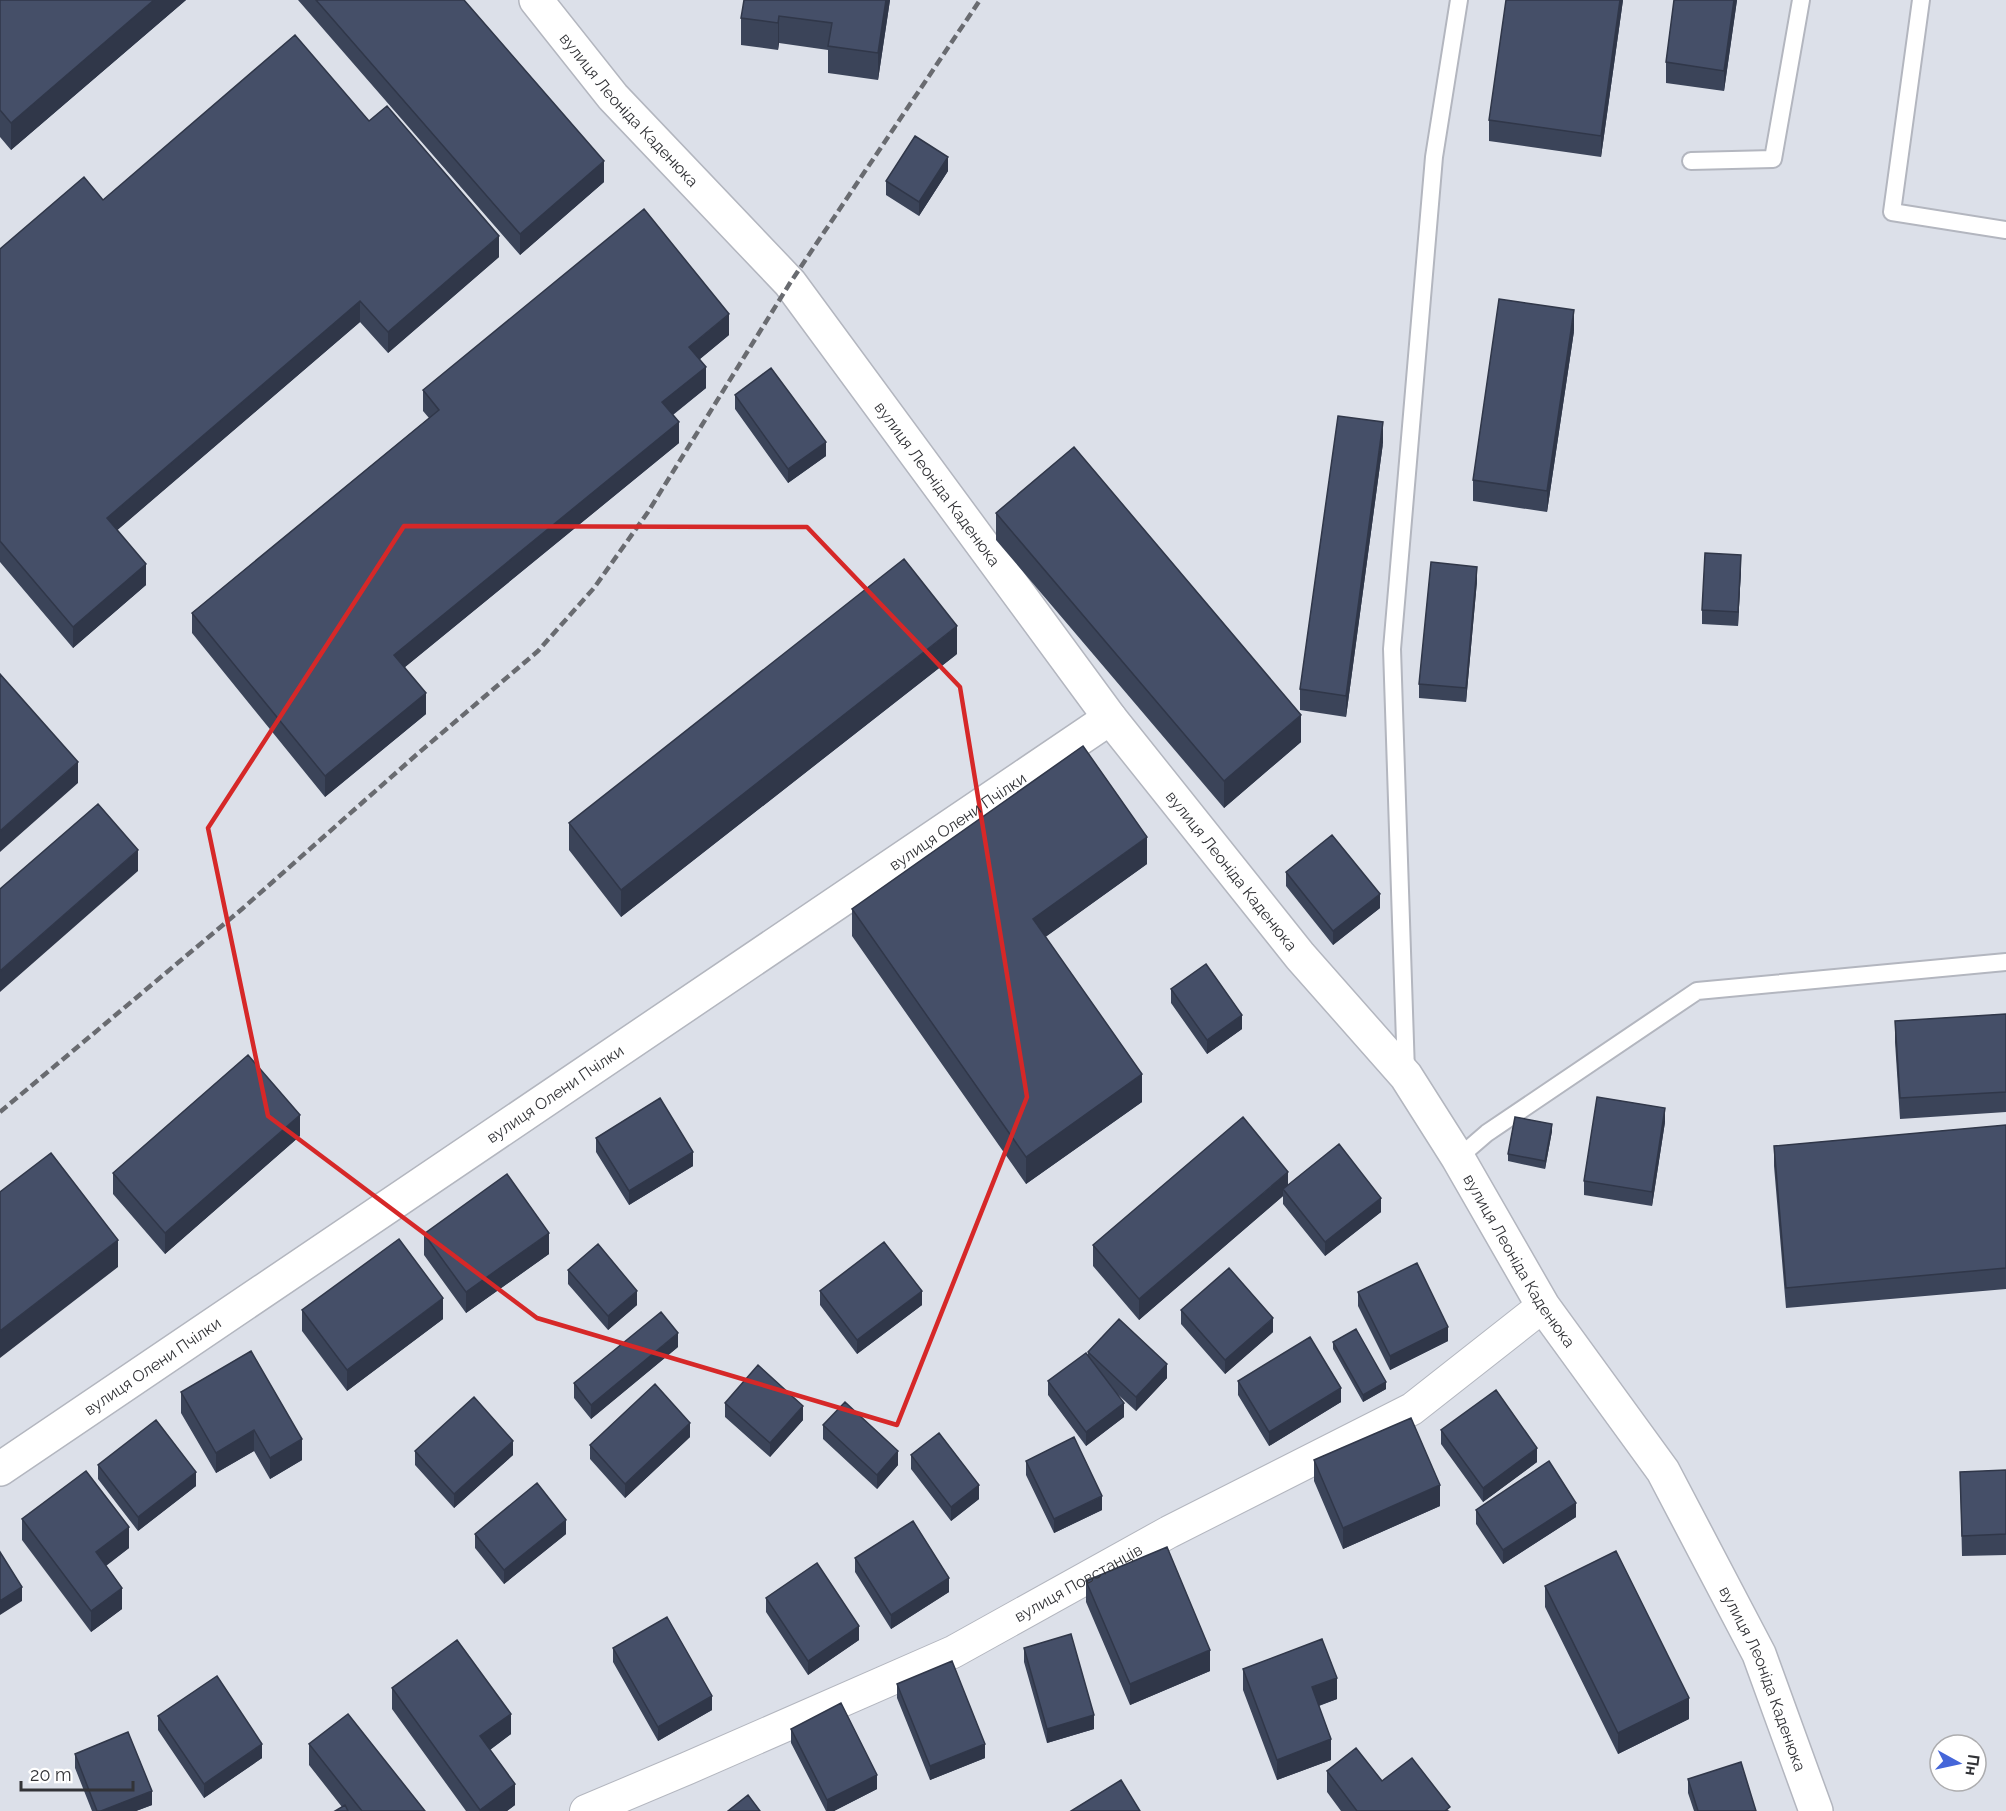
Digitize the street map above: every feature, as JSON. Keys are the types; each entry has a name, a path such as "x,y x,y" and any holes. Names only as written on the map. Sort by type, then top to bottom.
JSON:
{"street":[{"name":"вулиця Леоніда Каденюка","path":"536,0 613,97 789,283 1110,718 1300,956 1406,1076 1458,1158 1543,1306 1663,1471 1759,1654 1816,1811"},
{"name":"вулиця Олени Пчілки","path":"0,1469 1110,718"},
{"name":"вулиця Повстанців","path":"586,1811 953,1652 1169,1532 1412,1409 1543,1306"}],"lane":[{"path":"1406,1076 1392,649 1434,157 1459,0"},
{"path":"1691,161 1773,159 1801,0"},
{"path":"1922,0 1892,212 2006,230"},
{"path":"1458,1158 1487,1133 1697,991 2006,962"}],"highlighted area":[{"path":"404,526 807,527 960,687 1027,1097 897,1425 537,1318 268,1116 208,828"}],"building":[{"path":"0,0 154,0 11,123 0,110"},
{"path":"316,0 464,0 604,161 520,234"},
{"path":"744,0 886,0 878,53 828,46 832,23 779,16 778,23 741,18"},
{"path":"1506,0 1620,0 1601,136 1489,120"},
{"path":"1674,0 1734,0 1724,71 1666,62"},
{"path":"295,35 369,121 387,106 499,236 388,332 360,301 107,518 146,564 73,627 0,541 0,249 84,177 103,200"},
{"path":"915,136 948,157 919,202 886,181"},
{"path":"644,209 729,314 689,347 706,367 662,402 679,422 394,655 426,693 325,776 192,613 439,410 423,390"},
{"path":"1499,299 1574,310 1547,491 1473,480"},
{"path":"771,368 826,442 788,469 735,395"},
{"path":"1338,416 1383,422 1346,696 1300,689"},
{"path":"1074,447 1301,715 1224,781 996,513"},
{"path":"1705,553 1741,555 1738,612 1702,610"},
{"path":"904,559 957,626 621,890 569,823"},
{"path":"1431,562 1477,567 1466,688 1419,684"},
{"path":"0,674 78,762 0,831"},
{"path":"1083,746 1147,837 1033,919 1142,1074 1026,1157 852,909"},
{"path":"98,804 138,850 0,971 0,889"},
{"path":"1332,835 1380,894 1333,931 1286,872"},
{"path":"1206,964 1242,1015 1207,1040 1171,989"},
{"path":"2006,1014 2006,1092 1900,1098 1895,1021"},
{"path":"248,1055 300,1115 165,1233 113,1173"},
{"path":"1597,1097 1665,1108 1652,1192 1584,1181"},
{"path":"660,1098 693,1152 629,1191 596,1138"},
{"path":"1243,1117 1288,1172 1139,1299 1093,1245"},
{"path":"1515,1117 1552,1124 1545,1161 1508,1154"},
{"path":"2006,1125 2006,1268 1786,1288 1774,1146"},
{"path":"1339,1144 1381,1198 1325,1242 1283,1189"},
{"path":"51,1153 118,1240 0,1331 0,1192"},
{"path":"507,1174 549,1233 466,1292 424,1234"},
{"path":"399,1239 443,1298 347,1370 302,1310"},
{"path":"884,1242 922,1291 857,1340 820,1291"},
{"path":"598,1244 637,1291 608,1316 568,1270"},
{"path":"1417,1263 1448,1327 1390,1356 1358,1292"},
{"path":"1229,1268 1273,1318 1225,1360 1181,1310"},
{"path":"661,1312 678,1333 591,1405 574,1383"},
{"path":"1119,1319 1167,1364 1136,1397 1088,1352"},
{"path":"1356,1329 1386,1382 1363,1395 1333,1342"},
{"path":"1310,1337 1341,1388 1269,1432 1238,1381"},
{"path":"251,1351 302,1439 270,1458 254,1430 216,1453 181,1392"},
{"path":"1086,1353 1124,1403 1086,1432 1048,1381"},
{"path":"758,1365 803,1406 770,1443 725,1403"},
{"path":"655,1384 690,1423 625,1484 590,1445"},
{"path":"1496,1390 1537,1448 1483,1488 1441,1430"},
{"path":"474,1397 513,1441 454,1494 415,1451"},
{"path":"845,1402 898,1451 877,1475 823,1425"},
{"path":"1411,1418 1440,1485 1343,1528 1314,1460"},
{"path":"156,1420 196,1472 138,1517 98,1465"},
{"path":"939,1433 979,1485 951,1507 911,1455"},
{"path":"1074,1437 1102,1496 1054,1519 1026,1461"},
{"path":"1549,1461 1576,1503 1503,1550 1476,1510"},
{"path":"2006,1470 2006,1534 1962,1536 1960,1472"},
{"path":"86,1471 129,1527 96,1552 122,1588 91,1611 22,1519"},
{"path":"537,1483 566,1520 504,1570 475,1534"},
{"path":"913,1521 949,1578 891,1615 855,1558"},
{"path":"1167,1547 1210,1650 1130,1684 1086,1581"},
{"path":"1616,1551 1689,1698 1618,1733 1545,1586"},
{"path":"0,1552 22,1587 0,1601"},
{"path":"817,1563 859,1626 808,1661 766,1598"},
{"path":"667,1617 712,1696 658,1727 613,1648"},
{"path":"1071,1634 1094,1715 1047,1729 1024,1648"},
{"path":"1322,1639 1337,1678 1312,1687 1331,1739 1277,1760 1243,1669"},
{"path":"457,1640 511,1714 480,1736 515,1784 480,1810 392,1688"},
{"path":"952,1661 985,1744 930,1766 897,1684"},
{"path":"217,1676 262,1744 204,1784 158,1716"},
{"path":"841,1703 877,1775 827,1800 791,1729"},
{"path":"348,1714 425,1811 362,1811 309,1744"},
{"path":"128,1732 152,1791 97,1811 75,1754"},
{"path":"1356,1748 1382,1781 1412,1758 1450,1807 1445,1811 1357,1811 1327,1771"},
{"path":"1741,1762 1756,1811 1698,1811 1688,1779"},
{"path":"1121,1780 1140,1811 1071,1811"},
{"path":"748,1795 760,1811 728,1811"},
{"path":"345,1805 348,1811 335,1811"}],"railway":[{"path":"0,1112 242,909 538,651 594,588 648,512 790,283 980,0"}]}
